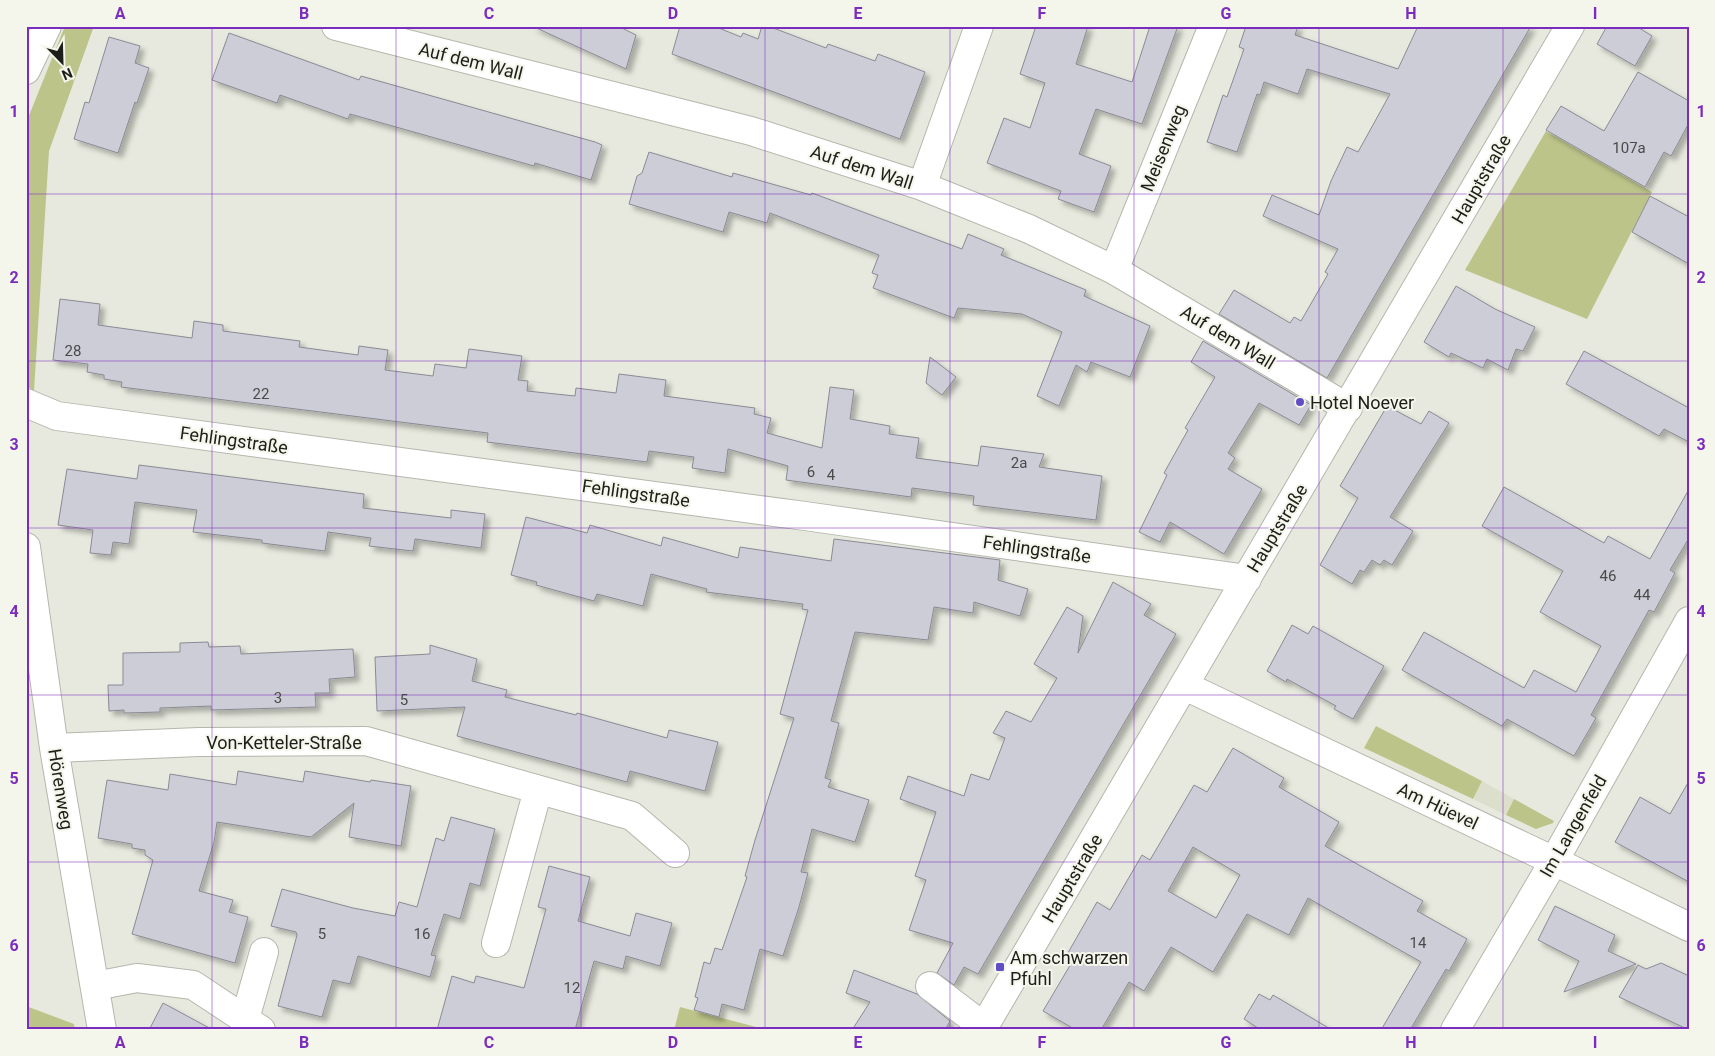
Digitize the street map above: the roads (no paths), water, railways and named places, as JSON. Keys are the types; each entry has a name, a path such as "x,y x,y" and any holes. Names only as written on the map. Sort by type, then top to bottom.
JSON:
{"street":[{"path":"26,70 47,26"},
{"name":"Auf dem Wall","path":"336,26 751,131 922,186 1029,230 1114,270 1348,408"},
{"path":"922,186 979,26"},
{"name":"Meisenweg","path":"1114,270 1213,26"},
{"name":"Hauptstraße","path":"983,1028 1348,408 1570,26"},
{"name":"Fehlingstraße","path":"26,403 56,416 795,515 1247,580"},
{"name":"Hörenweg","path":"26,547 54,748 102,1030"},
{"name":"Im Langenfeld","path":"1455,1030 1554,861 1689,621"},
{"name":"Am Hüevel","path":"1185,686 1689,927"},
{"name":"Von-Ketteler-Straße","path":"54,748 199,742 366,742 632,816 675,854"},
{"path":"496,943 538,790"},
{"path":"95,986 137,978 193,985 253,1024 264,952"},
{"path":"930,986 983,1028"}],"place":[{"name":"Hotel Noever","path":"1300,402"},
{"name":"Am schwarzen Pfuhl","path":"1000,967"}]}
